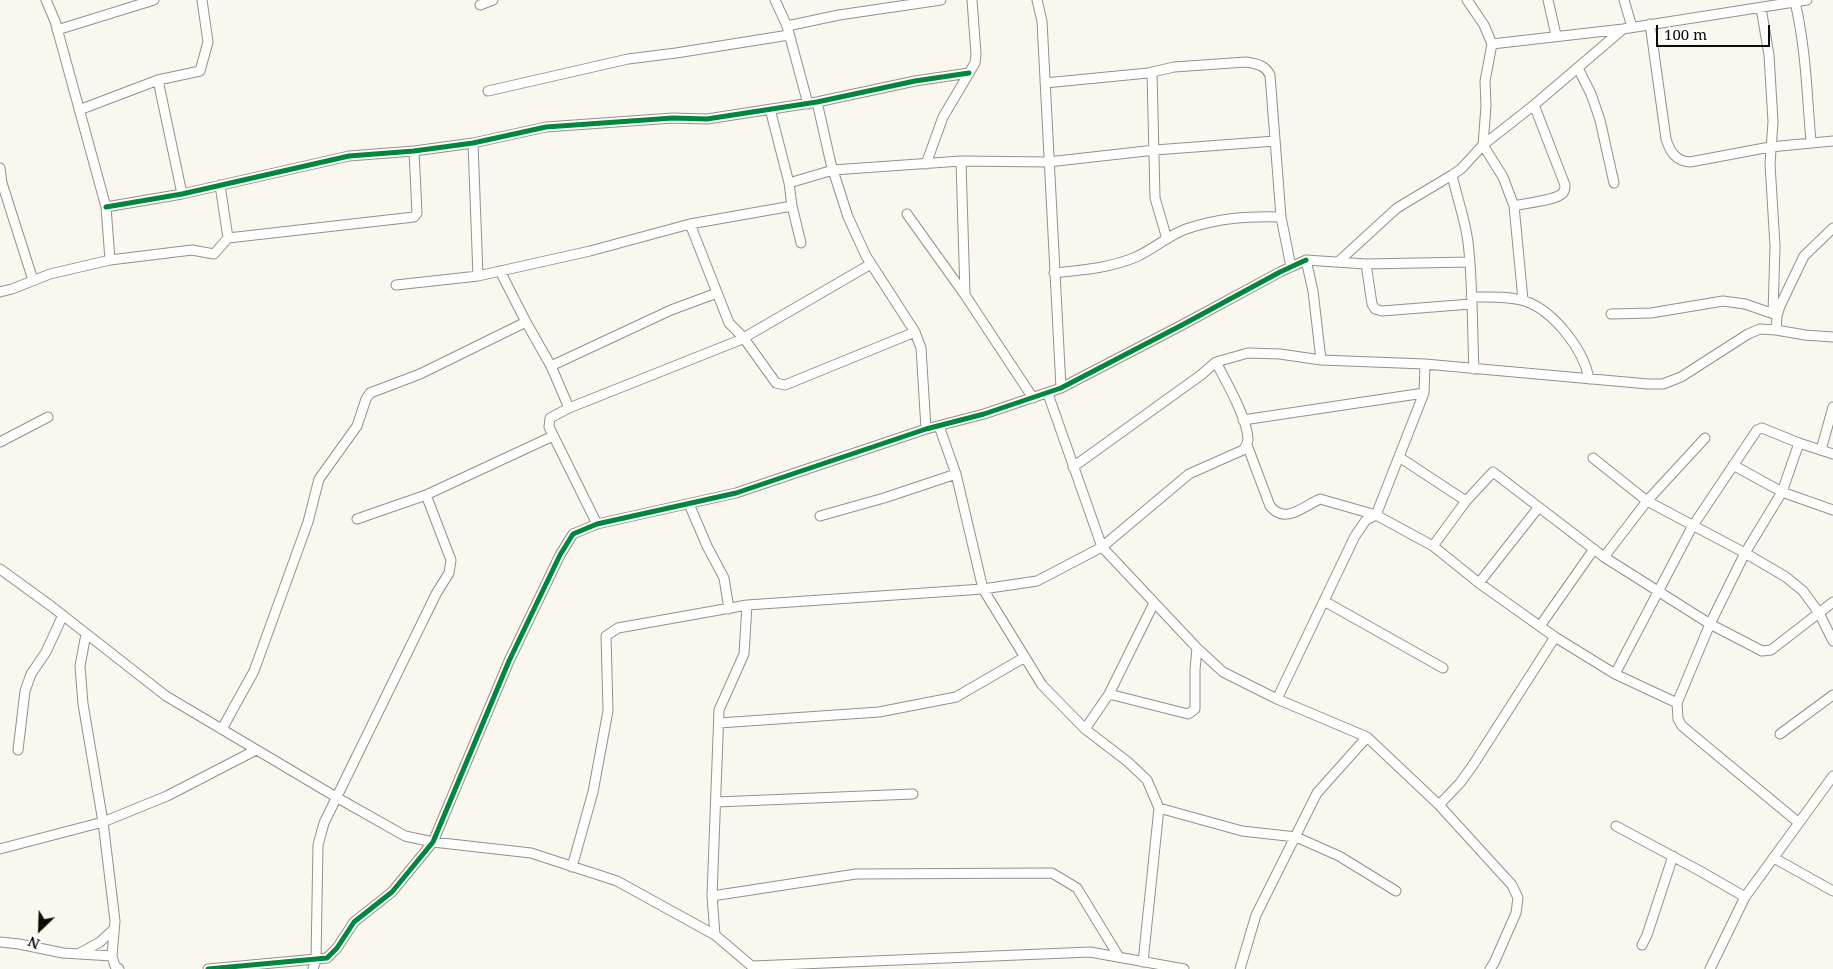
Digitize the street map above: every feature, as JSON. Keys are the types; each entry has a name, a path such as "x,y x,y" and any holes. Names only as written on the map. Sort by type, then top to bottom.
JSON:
{"street":[{"path":"46,0 57,30 106,207 110,260"},
{"path":"57,30 154,0"},
{"path":"79,110 158,80 200,71 208,42 202,0"},
{"path":"480,5 493,0"},
{"path":"774,0 788,30 813,103 848,217 871,264 915,332 921,348 926,429"},
{"path":"488,91 628,59 676,53 788,30 839,15 941,0"},
{"path":"926,164 943,117 975,63 972,0"},
{"path":"1037,0 1042,21 1061,388"},
{"path":"1467,0 1484,25 1492,44 1485,81 1484,145 1503,177 1514,206 1523,300"},
{"path":"1548,0 1556,35"},
{"path":"1624,0 1628,28"},
{"path":"1492,44 1628,28 1761,8 1782,2 1807,0"},
{"path":"1795,2 1803,49 1811,142"},
{"path":"1761,8 1768,55 1773,122 1770,147 1775,246 1776,330"},
{"path":"1650,24 1666,139 1669,149 1676,157 1690,162 1770,147 1833,141"},
{"path":"1338,262 1397,208 1461,169 1484,145 1628,28"},
{"path":"1045,83 1152,72 1174,67 1246,62 1258,64 1267,69 1270,75 1280,217 1291,267"},
{"path":"1578,68 1591,94 1600,120 1614,183"},
{"path":"1152,72 1155,198 1167,240"},
{"path":"106,207 182,194 349,156 414,151 473,143 546,127 674,118 708,118 813,103 915,81 969,73"},
{"path":"158,80 182,194"},
{"path":"1514,206 1554,198 1564,191 1565,185 1534,105"},
{"path":"770,109 789,182 792,206 801,243"},
{"path":"789,182 833,170 961,161 1048,162 1155,150 1275,141"},
{"path":"473,143 478,276"},
{"path":"0,292 50,274 110,260 192,250 214,254 228,238 414,217 417,213 414,151"},
{"path":"961,161 965,295"},
{"path":"0,168 2,183 33,280"},
{"path":"1452,175 1463,212 1468,243 1474,369"},
{"path":"220,185 228,238"},
{"path":"396,285 478,276 590,251 690,224 792,206"},
{"path":"907,214 965,295 1033,398"},
{"path":"1054,273 1116,264 1137,256 1184,230 1220,219 1249,216 1280,217"},
{"path":"690,224 729,323 743,337 776,383 785,385 915,332"},
{"path":"1775,315 1804,256 1833,228"},
{"path":"208,969 314,964 330,957 354,922 392,892 433,842 509,661 560,555 573,534 597,524 736,493 926,429 984,414 1048,394 1306,260 1366,264 1469,262"},
{"path":"1306,260 1313,291 1321,360"},
{"path":"597,524 549,427 550,418 568,408 743,337 871,264"},
{"path":"1366,264 1372,304 1375,309 1382,311 1497,298 1523,300 1535,306 1560,327 1581,354 1589,379"},
{"path":"500,271 551,366 568,408"},
{"path":"551,366 671,310 717,293"},
{"path":"1611,314 1651,313 1723,301 1745,304 1775,315"},
{"path":"222,729 254,671 305,531 319,480 357,426 366,399 370,393 420,374 526,322"},
{"path":"1073,467 1201,375 1216,362 1248,353 1280,354 1321,360 1425,364 1663,384 1681,377 1748,334 1760,329 1805,336 1833,337"},
{"path":"1216,362 1244,420 1248,438 1247,445 1270,506 1274,511 1283,515 1295,513 1320,498 1376,515 1433,546 1479,583 1555,637 1615,674 1677,704"},
{"path":"1277,699 1355,536 1366,520 1376,515 1424,393 1425,364"},
{"path":"1244,420 1424,393"},
{"path":"1048,394 1102,547 1154,603 1223,672 1277,699 1367,737 1439,805 1512,885 1518,898 1516,914 1490,969"},
{"path":"1821,450 1833,408"},
{"path":"0,442 48,417"},
{"path":"939,426 956,474 983,589 1042,685 1085,729 1128,762 1147,780 1159,808 1143,962"},
{"path":"1615,674 1692,526 1757,430 1762,428 1833,454"},
{"path":"357,519 426,495 553,436"},
{"path":"1604,557 1647,502 1705,438"},
{"path":"1799,443 1782,492 1745,552 1710,624 1677,704 1678,719 1682,726 1799,823"},
{"path":"572,867 593,792 608,710 606,636 618,628 747,606 983,589 1037,581 1102,547 1189,474 1243,450 1247,445"},
{"path":"1399,457 1466,501"},
{"path":"1593,458 1647,502 1745,552 1786,577 1803,591 1819,614 1833,641"},
{"path":"1733,466 1782,492 1833,510"},
{"path":"1433,546 1466,501 1493,472 1604,557 1710,624 1762,651 1766,652 1833,602"},
{"path":"820,516 884,498 956,474"},
{"path":"314,964 318,845 324,823 436,594 449,573 451,560 426,495"},
{"path":"689,504 707,546 724,578 729,609"},
{"path":"1479,583 1538,508"},
{"path":"1540,626 1594,550"},
{"path":"0,569 63,615 166,696 405,836 433,842 531,853 617,881 715,935 754,968 1090,952 1184,969"},
{"path":"1324,601 1443,668"},
{"path":"1085,729 1109,694 1154,603"},
{"path":"715,935 712,896 719,710 744,654 747,606"},
{"path":"18,750 25,691 31,674 46,652 63,615"},
{"path":"86,634 80,666 82,695 103,822 115,921 112,956 115,966 119,969"},
{"path":"1439,805 1460,783 1473,765 1555,637"},
{"path":"1109,694 1188,714 1192,712 1195,709 1197,648"},
{"path":"719,722 879,712 956,697 1025,657"},
{"path":"1780,734 1833,695"},
{"path":"1240,969 1256,915 1317,793 1367,737"},
{"path":"0,849 103,822 167,796 256,750"},
{"path":"1710,969 1745,897 1833,776"},
{"path":"716,802 913,794"},
{"path":"1159,808 1242,831 1296,837 1339,856 1396,891"},
{"path":"1616,826 1745,897"},
{"path":"1642,945 1673,856"},
{"path":"1774,858 1833,891"},
{"path":"712,896 856,874 1052,873 1077,888 1119,957"},
{"path":"79,953 100,942 114,929"},
{"path":"0,942 63,953 112,956"}],"cycle path":[{"path":"106,207 182,194 349,156 414,151 473,143 546,127 673,118 707,119 817,102 915,81 969,73"},
{"path":"208,969 327,958 337,948 354,922 392,892 433,842 509,661 560,555 573,534 597,524 736,493 926,429 984,414 1061,388 1306,260"}]}
